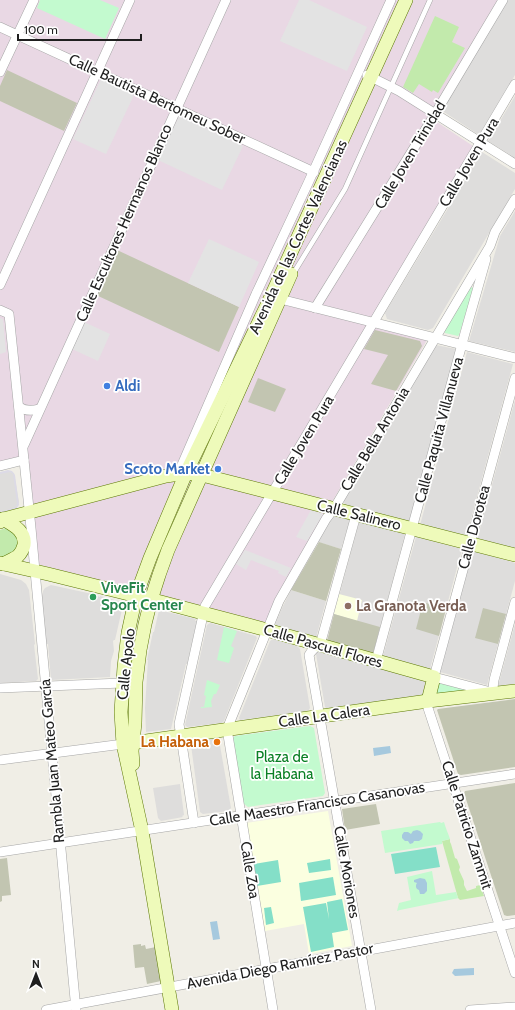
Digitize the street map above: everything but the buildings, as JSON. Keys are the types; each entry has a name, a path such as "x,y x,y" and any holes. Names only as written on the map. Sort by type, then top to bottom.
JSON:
{"main road":[{"name":"Avenida de las Cortes Valencianas","path":"202,475 375,79 406,0"},
{"name":"Avenida de las Cortes Valencianas","path":"182,474 268,303 375,79 415,0"},
{"name":"Calle Salinero","path":"1,520 166,476 182,474 202,475 515,555"},
{"name":"Calle Apolo","path":"172,1010 138,815 132,751 128,743 121,712 122,682 128,633 136,596 182,474"},
{"name":"Calle Apolo","path":"128,743 135,723 137,666 151,600 168,550 202,475"},
{"path":"1,520 19,530 24,541 24,547 17,557 1,562"},
{"name":"Calle Pascual Flores","path":"1,562 203,613 434,677"},
{"name":"Calle Patricio Zammit","path":"428,701 434,677"},
{"name":"Calle La Calera","path":"128,743 428,701 515,691"}],"street":[{"path":"0,72 34,0"},
{"path":"0,286 130,0"},
{"name":"Calle Escultores Hermanos Blanco","path":"23,447 226,0"},
{"name":"Avenida de las Cortes Valencianas","path":"182,474 256,294 314,172 391,0"},
{"name":"Calle Joven Trinidad","path":"315,308 435,114 503,0"},
{"name":"Calle Bautista Bertomeu Sober","path":"0,27 314,172"},
{"path":"359,71 391,86 515,164"},
{"name":"Calle Joven Pura","path":"194,823 179,724 205,606 515,84"},
{"name":"Calle Bella Antonia","path":"227,729 282,595 490,246 495,232 515,199"},
{"name":"Calle Paquita Villanueva","path":"376,661 490,246"},
{"path":"282,294 315,308 515,358"},
{"name":"Rambla Juan Mateo García","path":"0,310 9,314 35,571 75,1007"},
{"name":"Calle Dorotea","path":"434,677 515,378"},
{"path":"18,406 28,411 39,409"},
{"path":"0,466 24,460"},
{"path":"320,645 356,515"},
{"path":"494,693 494,680 515,602"},
{"name":"Calle Moriones","path":"320,645 315,647 311,651 310,655 371,1010"},
{"name":"Calle Pascual Flores","path":"434,677 494,693"},
{"path":"0,688 122,682"},
{"name":"Calle Patricio Zammit","path":"428,701 428,708 515,973"},
{"name":"Calle Zoa","path":"227,729 273,1010"},
{"name":"Calle La Calera","path":"0,760 128,743"},
{"name":"Calle Maestro Francisco Casanovas","path":"0,852 515,774"},
{"name":"Avenida Diego Ramírez Pastor","path":"46,1010 75,1007 168,987 515,923"},
{"path":"470,1010 515,1007"}],"lane":[{"path":"282,294 346,189 430,0"}],"shaded area":[{"path":"0,0 498,0 428,116 473,146 367,326 427,340 275,599 265,625 37,564 28,456 0,463"},
{"path":"299,0 309,0 367,27 347,71 280,41"},
{"path":"507,0 515,0 515,75 479,135 441,110"},
{"path":"7,70 77,103 64,131 0,101 0,86"},
{"path":"101,79 134,95 106,154 73,139"},
{"path":"515,96 515,158 488,141"},
{"path":"179,116 243,146 222,190 158,160"},
{"path":"482,152 515,173 515,189 433,328 428,330 387,319 385,313"},
{"path":"515,211 515,352 469,341 500,236"},
{"path":"209,239 259,262 239,307 188,283"},
{"path":"117,250 239,307 219,352 96,295"},
{"path":"0,318 3,319 6,352 0,354"},
{"path":"84,322 110,334 98,361 72,349"},
{"path":"375,330 420,341 422,346 396,391 371,384 388,355 364,349"},
{"path":"436,345 456,349 409,523 346,507 343,500"},
{"path":"467,352 513,364 466,537 420,525"},
{"path":"258,378 286,389 275,412 248,402"},
{"path":"515,400 515,549 477,540"},
{"path":"8,470 12,471 15,475 19,505 16,509 0,513 14,508 17,504 13,474 10,472 0,474 0,472"},
{"path":"8,471 14,473 19,502 16,508 0,513 0,473"},
{"path":"311,510 323,514 307,541 296,537"},
{"path":"333,516 350,520 341,549 318,542"},
{"path":"359,522 405,534 373,654 327,641"},
{"path":"416,537 462,549 430,669 383,656"},
{"path":"319,542 341,549 326,601 291,590"},
{"path":"245,550 291,568 286,577 278,573 279,571 251,560 246,570 236,564"},
{"path":"473,551 515,563 515,581 487,685 440,672"},
{"path":"0,574 21,580 26,584 29,590 38,679 36,681 0,683"},
{"path":"51,585 122,602 123,605 115,640 113,641 114,651 111,661 110,677 51,680 42,596 45,588"},
{"path":"291,590 326,601 316,638 274,627"},
{"name":"La Granota Verda","path":"339,594 362,600 357,621 334,614"},
{"path":"423,602 446,609 439,636 416,629"},
{"path":"483,608 506,614 498,644 475,638"},
{"path":"159,610 196,619 195,621 197,621 171,729 146,732 145,708 147,660"},
{"path":"334,614 380,627 373,654 327,641"},
{"path":"210,623 256,636 257,638 224,721 222,723 187,727 185,725 195,679 207,625"},
{"path":"515,624 515,684 498,686 512,635"},
{"path":"273,639 297,646 300,649 310,708 308,711 240,720 239,718 270,641"},
{"path":"318,651 407,676 425,679 427,684 424,695 421,697 328,709 325,707 316,654"},
{"path":"515,699 515,767 461,775 458,774 437,710"},
{"path":"216,738 219,740 231,808 228,811 203,814 200,812 191,745 193,741"},
{"path":"515,783 515,915 507,916 504,915 464,793 465,791"},
{"path":"180,784 183,817 161,821 158,818 153,788"},
{"path":"376,804 380,824 345,830 342,809"},
{"path":"328,811 352,946 309,954 304,924 265,931 246,823"},
{"path":"7,858 11,895 2,896 2,901 0,902 0,859"},
{"path":"141,944 141,946 145,945 146,949 156,947 161,981 147,984 144,967 135,968 133,945"}],"green space":[{"path":"40,0 100,0 119,8 105,39 37,8"},
{"path":"435,16 459,27 452,42 465,48 438,93 433,90 432,92 419,84 413,93 403,87"},
{"path":"471,287 473,290 459,335 445,333 444,331"},
{"path":"6,528 16,531 20,548 3,557 0,556 0,530"},
{"path":"224,627 237,631 231,646 234,648 229,663 217,660"},
{"path":"207,680 220,685 211,701 212,707 201,708 204,707 206,696 204,695"},
{"path":"437,682 468,690 435,696"},
{"name":"Plaza de la Habana","path":"310,726 314,728 325,793 323,796 248,807 243,803 232,739 235,736"},
{"path":"444,822 450,839 442,841 442,844 385,853 381,831"},
{"path":"450,839 467,891 480,885 484,896 460,900 458,898 442,841"},
{"path":"436,847 440,867 395,874 391,854"},
{"path":"330,859 331,870 309,873 307,863"},
{"path":"278,860 281,882 257,886 254,864"},
{"path":"432,871 436,895 456,892 459,898 397,911 399,903 411,900 407,877"},
{"path":"333,877 336,895 301,901 299,883"},
{"path":"342,899 348,930 332,933 334,947 311,952 303,907 326,903 329,919 327,902"},
{"path":"271,907 274,923 266,925 264,908"}],"water":[{"path":"390,746 391,753 374,756 373,748"},
{"path":"417,830 423,834 422,839 419,841 414,841 410,844 402,838 404,832 411,834 413,831"},
{"path":"420,878 425,879 427,883 427,891 424,894 420,894 416,887 417,883 414,882 414,880"},
{"path":"217,921 220,939 213,940 210,922"},
{"path":"474,968 474,975 455,976 452,973 454,969"}],"place":[{"name":"Aldi","path":"107,386"},
{"name":"Scoto Market","path":"218,469"},
{"name":"ViveFit Sport Center","path":"93,597"},
{"name":"La Granota Verda","path":"348,606"},
{"name":"La Habana","path":"217,742"}]}
